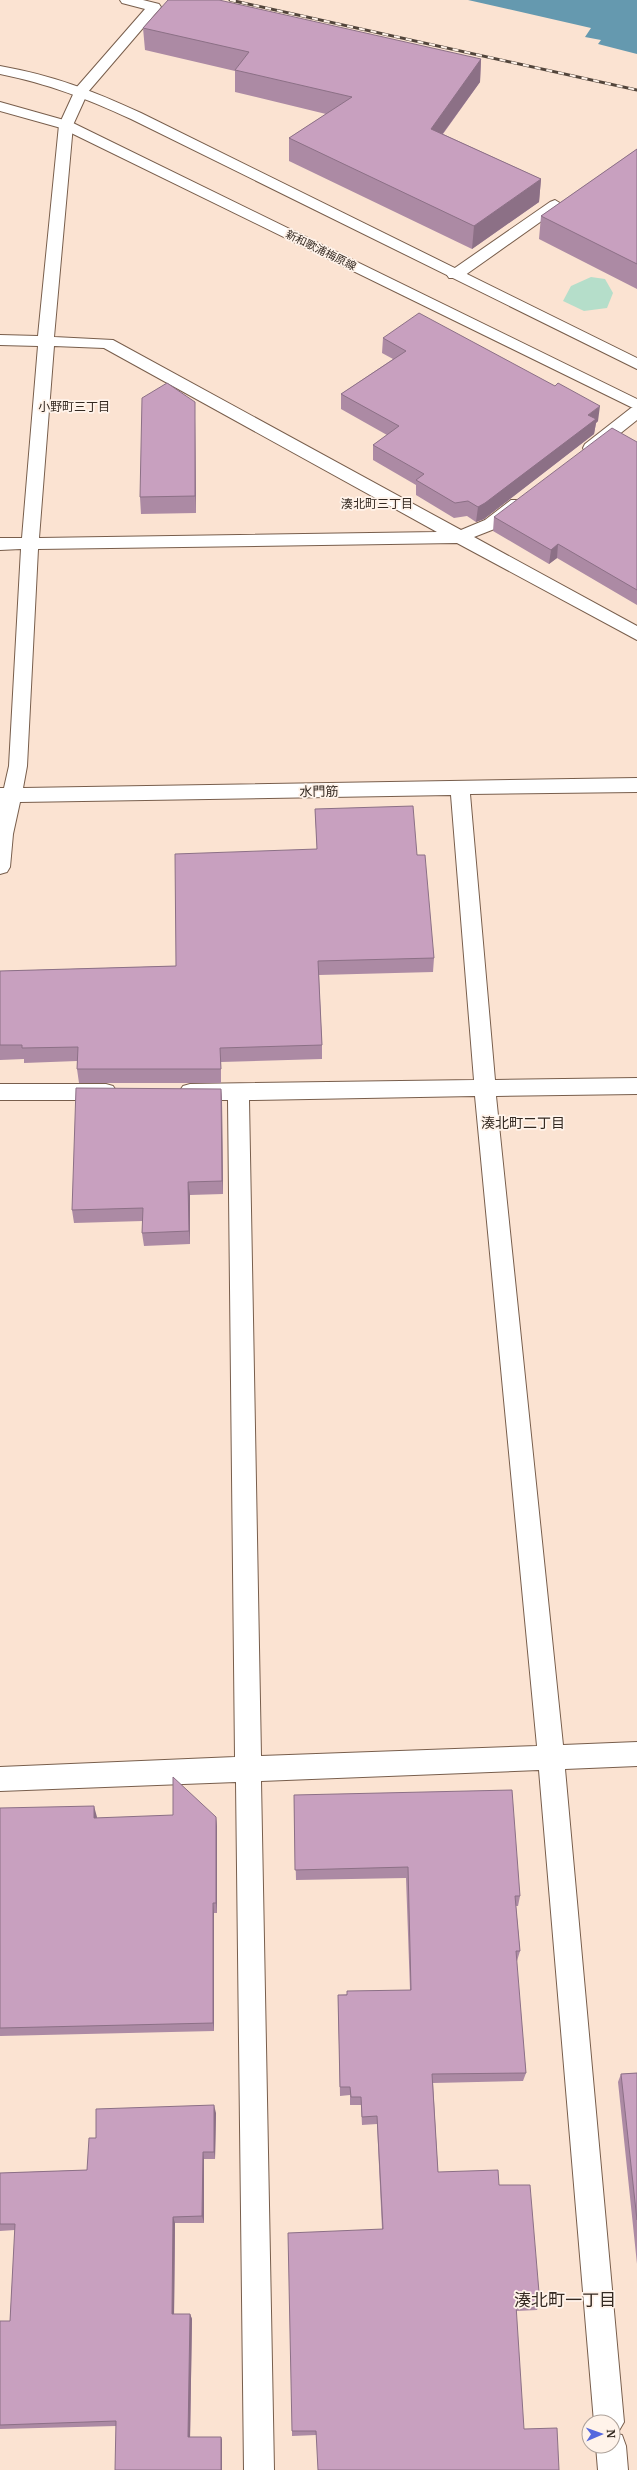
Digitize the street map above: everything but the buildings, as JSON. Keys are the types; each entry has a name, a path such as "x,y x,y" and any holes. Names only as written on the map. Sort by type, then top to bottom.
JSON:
{"street":[{"path":"0,867 6,795 18,766 30,544 46,340 66,125 81,91 154,6 127,0"},
{"path":"0,70 42,78 81,91 136,116 637,364"},
{"name":"新和歌浦梅原線","path":"0,106 66,125 637,405"},
{"path":"455,275 555,205"},
{"path":"0,340 46,340 107,343 637,634"},
{"path":"578,457 637,412"},
{"path":"0,544 460,537 491,524 528,495"},
{"name":"水門筋","path":"6,795 637,785"},
{"path":"460,789 485,1089 551,1756 607,2414"},
{"path":"174,1092 637,1086"},
{"path":"0,1092 127,1092"},
{"path":"238,1092 259,2470"},
{"path":"0,1779 248,1770 551,1756 637,1754"},
{"path":"612,2454 613,2470"}],"green space":[{"path":"591,277 605,279 613,293 607,308 584,311 563,301 571,286"}],"water":[{"path":"468,0 637,0 637,54 598,44 601,40 585,37 591,28"}],"railway":[{"path":"230,0 637,90"}],"district":[{"name":"小野町三丁目","path":"74,407"},
{"name":"湊北町三丁目","path":"377,504"},
{"name":"湊北町二丁目","path":"523,1123"},
{"name":"湊北町一丁目","path":"565,2300"}]}
